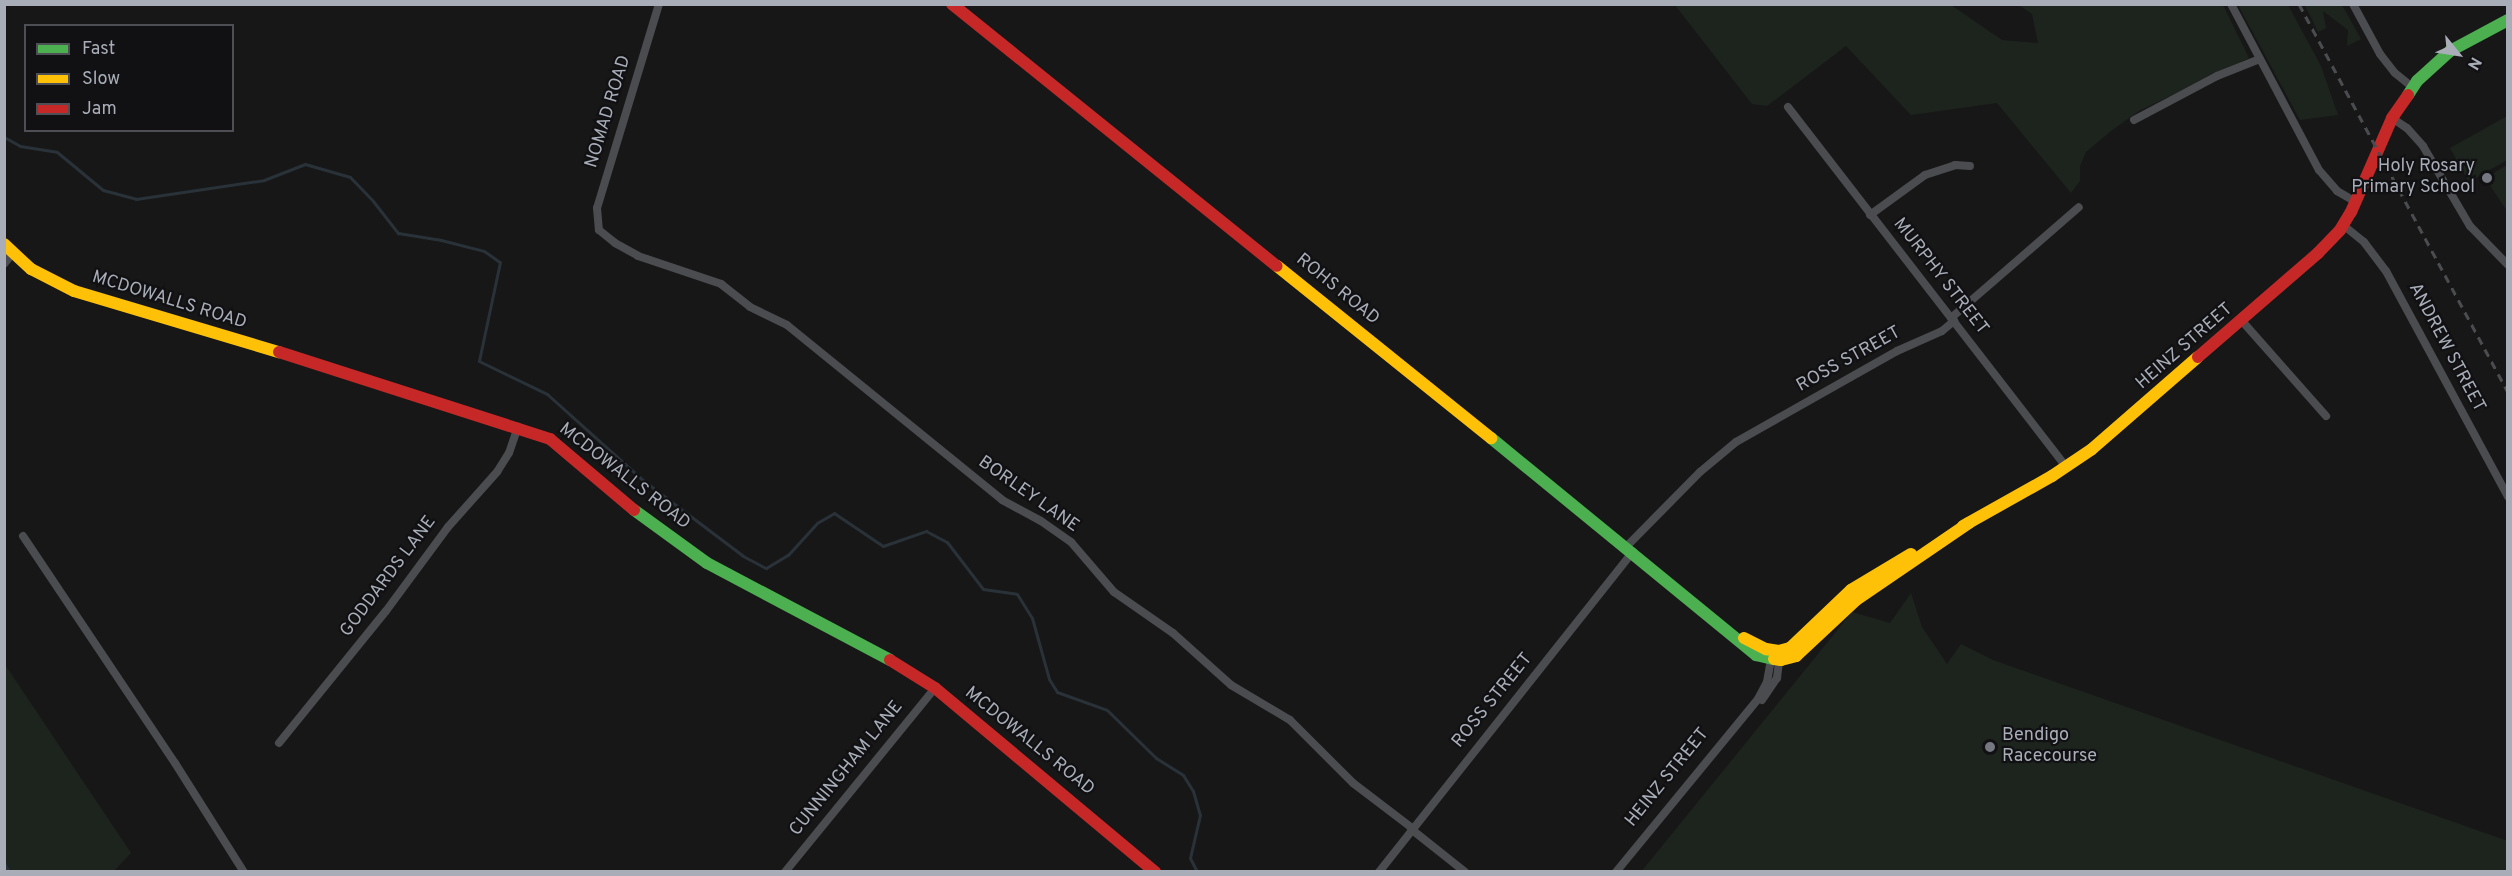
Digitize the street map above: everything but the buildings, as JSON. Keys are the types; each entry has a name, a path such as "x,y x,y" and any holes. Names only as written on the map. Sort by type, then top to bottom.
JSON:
{"street":[{"name":"NOMAD ROAD","path":"599,230 597,208 659,4"},
{"name":"ROHS ROAD","path":"952,4 1630,549 1749,651 1776,655"},
{"path":"2231,4 2319,170 2337,190 2356,202"},
{"path":"2353,4 2380,54 2412,87"},
{"name":"HEINZ STREET","path":"1616,872 1714,748 1763,691 1776,655 1788,659 1804,650 1844,609 1888,573 2066,467 2120,427 2318,253 2343,225 2356,202 2392,118 2412,87 2426,72 2450,51 2508,20"},
{"path":"2134,120 2217,76 2260,59"},
{"name":"MURPHY STREET","path":"1788,107 2066,467"},
{"path":"2392,118 2407,128 2423,146 2470,226 2508,265"},
{"path":"1870,215 1925,175 1955,165 1970,166"},
{"name":"ROSS STREET","path":"1379,872 1630,549 1700,472 1736,442 1897,351 1942,331 2079,207"},
{"name":"ANDREW STREET","path":"2343,225 2364,242 2386,271 2508,497"},
{"name":"BORLEY LANE","path":"599,230 615,243 638,256 721,284 750,307 787,326 966,473 1002,500 1041,521 1071,542 1114,592 1173,633 1231,685 1290,720 1353,783 1465,872"},
{"path":"4,264 9,249"},
{"name":"MCDOWALLS ROAD","path":"9,249 45,277 74,291 309,361 518,427 560,446 639,514 707,563 872,650 935,688 1057,787 1155,872"},
{"path":"2242,321 2326,416"},
{"name":"GODDARDS LANE","path":"279,743 386,611 448,527 497,472 509,453 518,427"},
{"path":"23,536 169,754 243,872"},
{"name":"CUNNINGHAM LANE","path":"786,872 935,688"}],"shaded area":[{"path":"1675,5 1951,5 2002,40 2038,43 2032,14 2019,5 2223,5 2249,58 2139,111 2111,131 2086,152 2080,166 2080,181 2071,193 1997,103 1911,115 1846,46 1767,106 1752,104"},
{"path":"2238,5 2288,5 2321,66 2338,115 2300,120"},
{"path":"2305,5 2342,5 2361,39 2347,46 2348,30 2323,11 2326,28 2318,32"},
{"path":"2507,116 2507,160 2469,182 2450,148"},
{"path":"2507,165 2507,211 2485,178"},
{"name":"Bendigo Racecourse","path":"1911,593 1922,627 1947,664 1961,644 1993,660 2508,841 2507,872 1641,872 1852,612 1890,623"},
{"path":"4,663 131,853 114,871 5,871"}],"waterway":[{"path":"4,137 20,146 57,152 103,190 136,199 264,180 305,164 350,177 373,201 398,233 441,240 484,251 500,262 479,361 547,394 644,481 743,556 766,568 788,555 817,523 834,513 883,546 926,531 947,542 983,589 1017,594 1032,618 1049,679 1057,692 1107,710 1156,758 1183,775 1193,791 1200,815 1190,858 1197,872"},
{"path":"4,863 9,872"}],"railway":[{"path":"2299,4 2508,392"}],"traffic: fast":[{"path":"2408,95 2417,81 2450,51 2508,20"},
{"path":"1491,438 1756,655 1774,659"},
{"path":"634,510 707,563 890,660"}],"traffic: slow":[{"path":"4,244 31,269 74,291 279,352"},
{"path":"1277,266 1491,438"},
{"path":"1963,526 2052,476 2092,449 2198,357"},
{"path":"1774,659 1781,660 1796,656 1856,600 1969,523"},
{"path":"1744,638 1766,649 1779,651 1790,648 1851,590 1911,554"}],"traffic: jam":[{"path":"952,4 1277,266"},
{"path":"2198,357 2318,253 2340,230 2351,212 2392,118 2408,95"},
{"path":"279,352 550,439 634,510"},
{"path":"890,660 935,688 1155,872"}],"place":[{"name":"Holy Rosary Primary School","path":"2487,178"},
{"name":"Bendigo Racecourse","path":"1990,747"}]}
